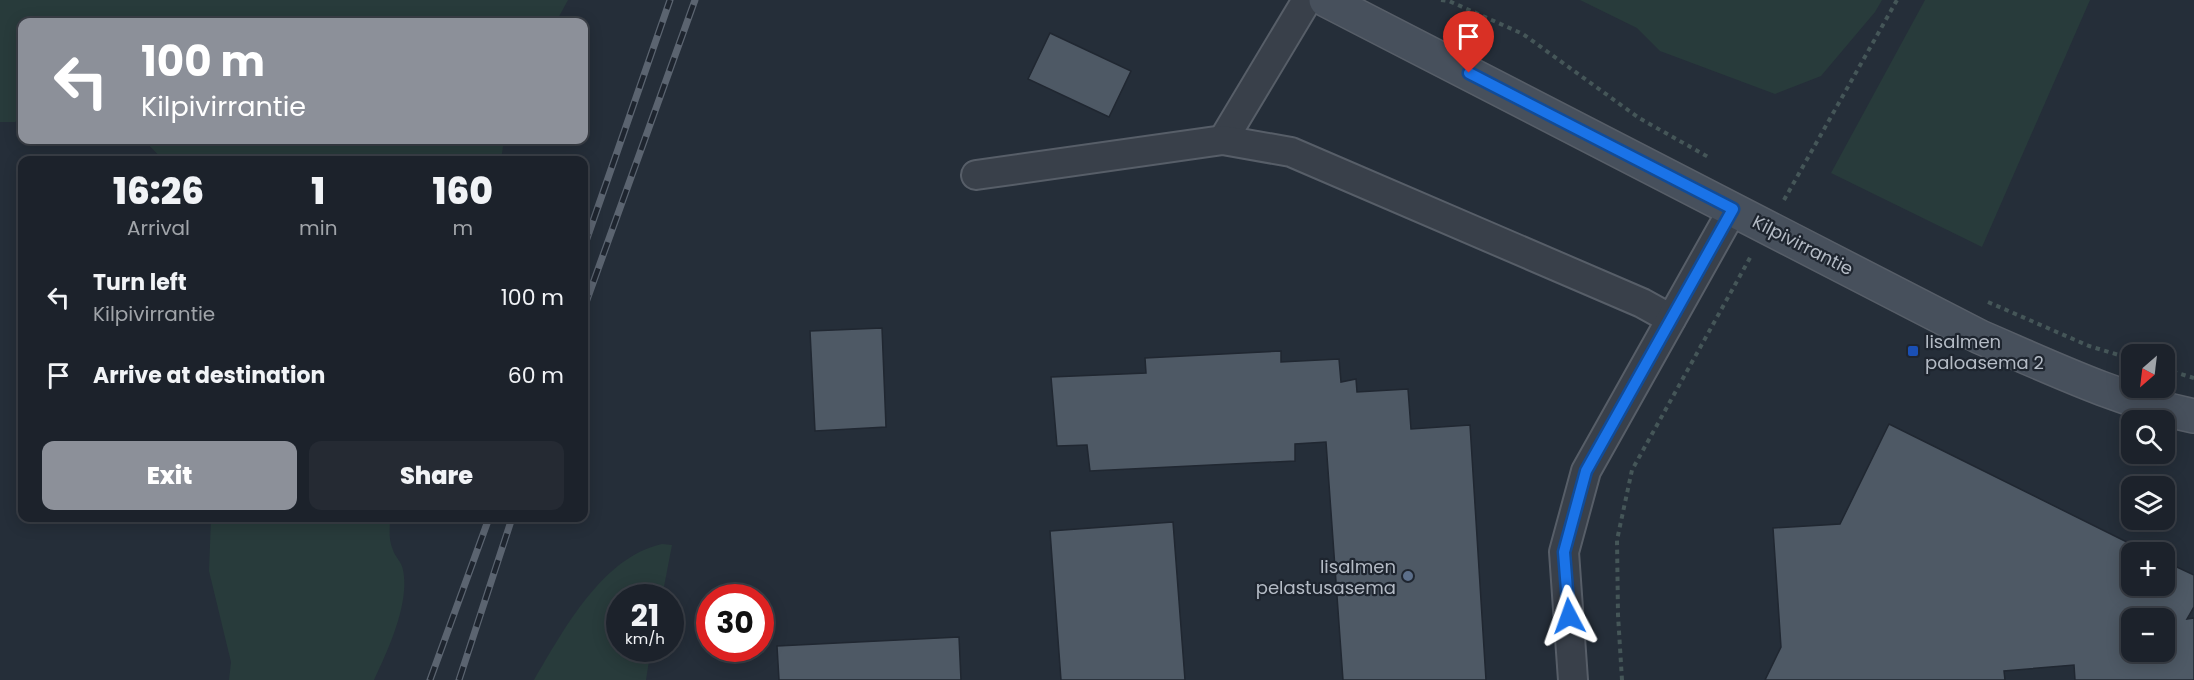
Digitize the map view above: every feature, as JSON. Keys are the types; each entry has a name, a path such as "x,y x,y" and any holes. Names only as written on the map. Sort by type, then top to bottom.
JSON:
{"street":[{"path":"1223,140 1307,0"},
{"name":"Kilpivirrantie","path":"1326,0 1980,337 2071,376 2159,409 2194,429"},
{"path":"976,175 1223,140 1291,152 1642,303 1671,319"},
{"path":"1573,680 1564,552 1586,471 1733,209"},
{"name":"Kilpivirrantie","path":"2159,409 2194,416"}],"path":[{"path":"1441,0 1449,1 1523,34 1639,118 1711,159"},
{"path":"1784,200 1794,206"},
{"path":"1984,300 2089,346 2121,356"},
{"path":"2175,372 2194,378"},
{"path":"1622,680 1617,540 1632,470"}],"shaded area":[{"path":"0,0 568,0 558,18 18,18 18,121 0,122"},
{"path":"1580,0 1882,0 1875,12 1821,76 1775,94 1660,51 1637,28"},
{"path":"1925,0 2090,0 1982,247 1831,173"},
{"path":"148,144 503,144 502,156 159,156"},
{"path":"211,522 390,522 391,546 403,570 403,597 396,626 374,680 229,680 231,662 209,571"},
{"path":"662,544 672,545 664,584 606,584 606,662 649,662 646,680 534,680 586,598 621,564 640,552"}],"building":[{"path":"1050,33 1131,71 1109,117 1028,79"},
{"path":"882,328 886,427 815,431 810,331"},
{"name":"Iisalmen pelastusasema","path":"1281,351 1281,362 1339,359 1341,382 1356,379 1357,392 1408,389 1411,429 1470,425 1486,680 1343,680 1326,442 1295,444 1295,461 1090,471 1087,445 1057,446 1051,377 1146,373 1145,358"},
{"path":"1889,424 2127,542 2121,542 2121,596 2175,596 2175,566 2194,575 2194,607 2187,619 2194,618 2194,680 2075,680 2074,665 2004,671 2005,680 1765,680 1781,647 1773,528 1840,524"},
{"path":"1173,522 1185,680 1061,680 1050,531"},
{"path":"959,637 961,680 779,680 777,646"}],"railway":[{"path":"588,236 670,0"},
{"path":"588,297 695,0"},
{"path":"430,680 488,522"},
{"path":"459,680 511,522"}],"place":[{"name":"Iisalmen paloasema 2","path":"1913,351"},
{"name":"Iisalmen pelastusasema","path":"1408,576"}],"route":[{"path":"1469,73 1733,209 1586,471 1564,552 1569,616"}]}
